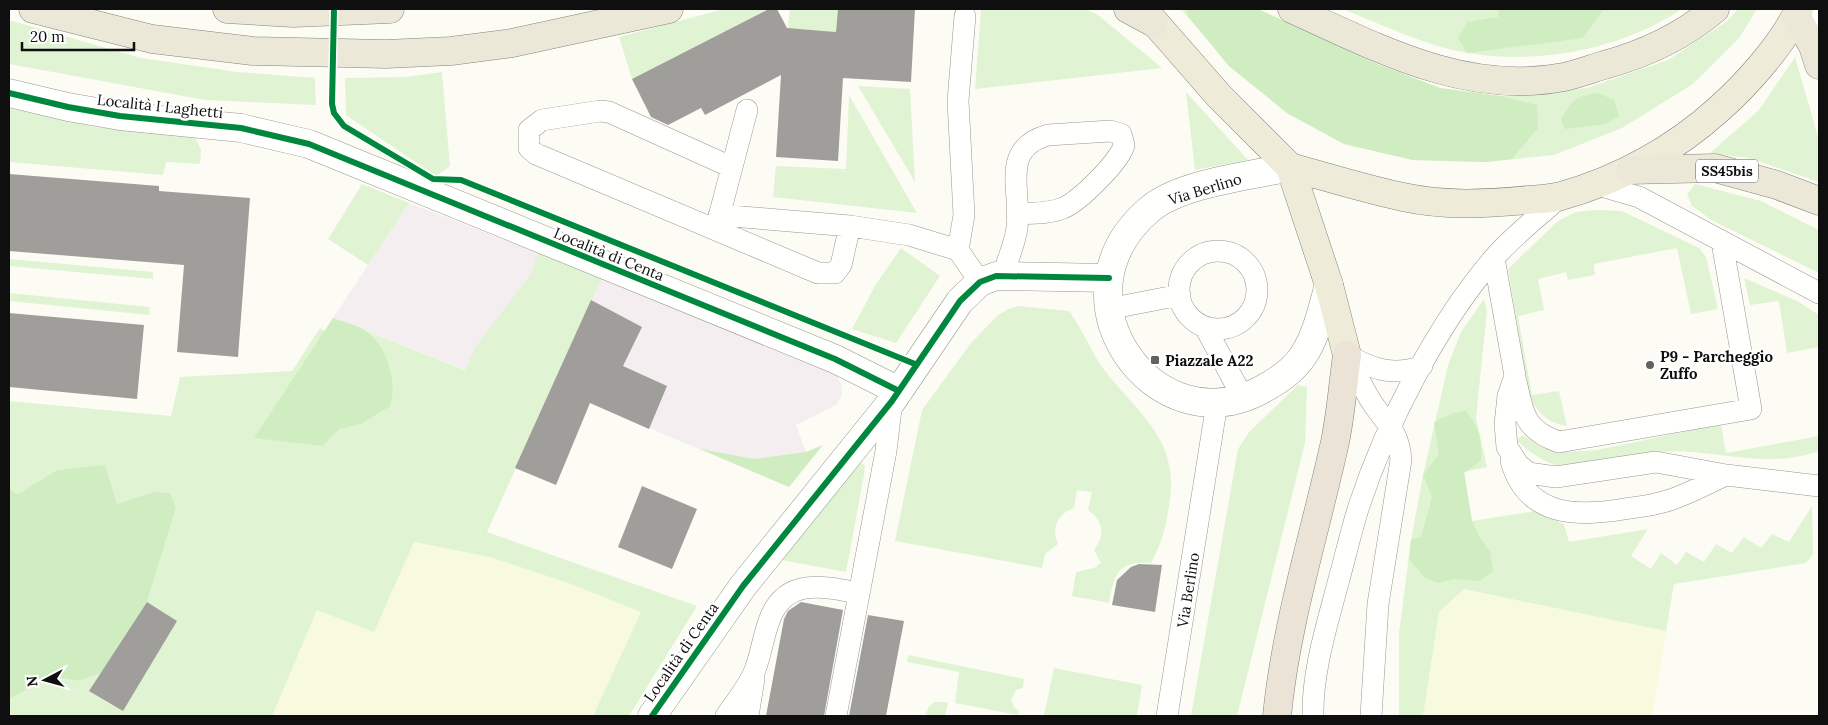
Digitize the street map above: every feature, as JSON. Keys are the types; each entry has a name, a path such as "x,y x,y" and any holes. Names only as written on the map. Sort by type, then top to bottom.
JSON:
{"highway":[{"path":"34,9 152,39 252,51 386,54 451,51 512,42 669,9"},
{"path":"227,9 293,13 390,9"},
{"path":"1128,9 1149,16"},
{"path":"1292,9 1412,62 1463,76 1522,80 1564,77 1621,60 1668,41 1716,9"},
{"path":"1805,13 1819,65"},
{"name":"SS45bis","path":"1630,170 1715,168 1777,185 1819,201"},
{"path":"1277,716 1294,617 1335,441 1347,355"}],"main road":[{"path":"1290,167 1403,198 1436,202 1498,203 1560,197 1630,170 1671,146 1706,121 1743,88 1805,13"},
{"path":"1149,16 1219,96 1290,167 1329,285 1347,355"}],"street":[{"name":"Località I Laghetti","path":"9,93 68,108 241,128 309,144"},
{"name":"Località di Centa","path":"309,144 835,360 895,396"},
{"name":"Via Berlino","path":"1290,167 1187,191 1172,196 1150,209 1126,234 1114,255 1109,278 1108,309 1114,331 1134,365 1148,378 1167,391 1194,400 1216,403 1243,398 1282,378 1302,357 1315,333 1329,285"},
{"path":"991,279 1109,278"},
{"name":"Località di Centa","path":"652,716 743,586 895,396 960,301 991,279"}],"lane":[{"path":"958,250 964,215 958,101 965,16"},
{"path":"717,223 747,110"},
{"path":"731,167 609,112 600,111 542,120 529,130 529,148 536,154 717,223 818,273 835,273 841,265 850,226"},
{"path":"717,223 850,226 909,236 958,250 991,279 1017,228 1016,166 1021,154 1031,143 1048,136 1110,131 1121,134 1124,145 1119,158 1070,204 1056,210 1017,214"},
{"path":"1594,184 1639,198 1819,293"},
{"path":"1312,716 1319,662 1359,506 1392,426 1422,366 1458,306 1494,258 1560,197"},
{"path":"1494,258 1514,376 1523,414 1538,433 1559,442 1751,409 1722,242"},
{"path":"1205,327 1230,327 1242,321 1256,301 1257,288 1255,276 1239,256 1228,252 1215,251 1203,254 1192,260 1184,271 1180,282 1180,295 1188,314 1205,327 1243,398"},
{"path":"1108,309 1180,295"},
{"path":"1347,355 1371,368 1390,372 1405,371 1422,366"},
{"path":"1347,355 1373,404 1392,426 1400,443 1401,460 1378,604 1371,716"},
{"path":"1514,376 1508,396 1504,424 1507,447 1514,471 1528,492 1555,510 1569,514 1594,514 1664,502 1726,475"},
{"path":"836,716 895,396"},
{"name":"Via Berlino","path":"1167,716 1216,403"},
{"path":"1507,447 1518,464 1528,473 1541,476 1556,477 1656,462 1726,475 1819,486"},
{"path":"748,716 756,669 772,614 781,601 808,586 821,586 858,593"},
{"path":"726,716 756,669"}],"shaded area":[{"path":"409,203 818,361 835,371 841,384 842,394 836,405 796,425 806,452 823,445 789,487 552,387 515,389 333,318"}],"green space":[{"path":"724,9 769,9 632,79 619,37"},
{"path":"790,9 838,9 836,32 801,29 778,120"},
{"path":"981,9 1085,9 1098,15 1162,68 975,89"},
{"path":"1181,9 1258,9 1377,64 1440,88 1500,96 1587,88 1668,60 1726,22 1738,9 1757,9 1740,37 1693,84 1622,128 1554,155 1486,162 1413,160 1344,144 1287,113 1229,66"},
{"path":"1187,9 1258,9 1377,64 1440,88 1500,96 1537,105 1538,128 1512,159 1486,162 1413,160 1344,144 1287,113 1229,66 1188,16"},
{"path":"1343,9 1682,9 1658,23 1607,44 1552,55 1524,57 1496,56 1452,50 1404,34"},
{"path":"1499,9 1603,10 1583,38 1467,53 1458,38 1467,22 1498,17"},
{"path":"9,20 141,58 237,72 315,78 316,105 205,100 9,64"},
{"path":"1795,57 1819,140 1819,182 1749,158 1710,153 1759,110"},
{"path":"442,72 450,166 436,176 346,115 345,78 406,77"},
{"path":"858,86 910,89 915,182"},
{"path":"1186,92 1248,160 1195,170"},
{"path":"1598,93 1614,100 1619,116 1606,124 1565,129 1561,120 1572,103 1584,96"},
{"path":"849,95 917,213 773,197 776,166 846,169"},
{"path":"9,108 95,127 195,137 201,150 200,164 166,162 163,175 9,162"},
{"path":"362,184 409,203 368,265 328,239"},
{"path":"1695,184 1761,201 1819,230 1819,273 1713,221 1692,206 1687,194"},
{"path":"1595,210 1622,211 1699,248 1706,257 1718,309 1691,314 1677,248 1594,264 1595,275 1568,280 1566,272 1538,279 1544,310 1518,316 1532,395 1559,391 1567,426 1560,425 1544,416 1529,396 1508,269 1558,221 1576,212"},
{"path":"901,248 940,276 896,343 852,329 876,284"},
{"path":"538,253 602,277 487,532 697,606 629,716 593,716 641,612 571,584 490,557 414,542 374,632 317,610 272,716 9,716 9,699 51,676 78,681 101,673 147,602 176,508 154,492 117,505 57,470 18,494 9,489 9,401 171,416 180,377 292,371 320,328 325,331 333,318 465,370 476,346 531,274"},
{"path":"9,259 153,272 153,279 9,266"},
{"path":"1744,278 1797,301 1819,315 1819,347 1787,353 1779,301 1750,305"},
{"path":"9,293 150,307 149,315 9,301"},
{"path":"1484,299 1487,311 1476,418 1487,467 1464,472 1472,521 1535,511 1564,524 1569,542 1648,529 1631,556 1651,569 1661,553 1677,565 1686,552 1704,562 1716,544 1732,553 1744,537 1761,548 1772,534 1789,542 1812,506 1813,554 1806,563 1674,584 1666,631 1464,589 1439,612 1423,716 1399,716 1399,633 1411,540 1423,475 1448,365 1461,332"},
{"path":"1019,306 1069,311 1102,367 1153,428 1169,462 1171,482 1169,505 1161,541 1151,563 1131,564 1120,571 1113,584 1109,603 1072,596 1076,572 1094,568 1101,563 1094,550 1100,539 1101,528 1097,519 1088,510 1092,492 1077,490 1074,508 1063,514 1057,522 1055,532 1058,544 1045,554 1042,568 895,541 922,410 971,343 998,315 1008,309"},
{"path":"333,318 363,329 384,353 393,386 390,406 361,424 339,429 323,446 254,438"},
{"path":"1298,385 1307,387 1305,443 1237,716 1191,716 1238,449 1249,432"},
{"path":"1466,411 1477,429 1481,446 1481,461 1464,473 1472,521 1490,552 1493,571 1480,581 1453,579 1438,583 1424,577 1409,559 1411,540 1421,537 1432,497 1423,475 1439,454 1434,422 1454,413"},
{"path":"1721,424 1726,453 1819,436 1819,451 1798,457 1777,459 1757,459 1677,451 1656,452 1575,467 1565,467 1545,461 1516,440 1523,435 1540,446 1566,452 1597,450"},
{"path":"823,445 789,487 700,449 754,459 806,452"},
{"path":"860,463 865,465 864,475 846,572 782,560 855,465"},
{"path":"105,465 117,504 154,492 170,493 176,508 147,602 101,673 78,681 51,676 9,699 9,489 18,494 57,470"},
{"path":"414,542 490,557 571,584 641,612 593,716 272,716 317,610 374,631"},
{"path":"1464,589 1666,631 1652,716 1423,716 1439,612"},
{"path":"908,655 1024,679 1023,688 1016,690 1011,700 1014,707 1019,711 1018,715 955,703 959,672 907,662"},
{"path":"1054,668 1142,685 1137,716 1044,715"},
{"path":"935,702 948,702 945,716 925,716 929,706"}],"building":[{"path":"769,9 777,9 787,28 836,32 838,9 915,9 911,82 843,78 838,161 776,157 781,75 705,115 701,108 668,125 651,117 632,79"},
{"path":"9,174 159,186 159,191 250,198 238,357 177,352 184,265 9,251"},
{"path":"591,300 642,327 623,366 667,386 649,429 590,403 556,485 515,468"},
{"path":"9,313 144,325 137,399 9,387"},
{"path":"642,486 697,509 672,569 618,547"},
{"path":"1139,564 1162,565 1155,612 1112,605 1117,580 1131,567"},
{"path":"147,602 177,621 123,711 89,691"},
{"path":"801,602 843,610 824,716 766,716 784,619 788,611"},
{"path":"868,615 904,621 886,716 849,716"}],"cycle path":[{"path":"334,9 332,104 334,113 344,126 433,179 461,180 915,364"},
{"path":"9,93 68,107 120,116 241,128 309,144 835,359 899,391"},
{"path":"652,716 743,586 892,401 960,301 980,282 996,276 1109,278"}],"place":[{"name":"Piazzale A22","path":"1155,360"},
{"name":"P9 - Parcheggio Zuffo","path":"1650,365"}]}
